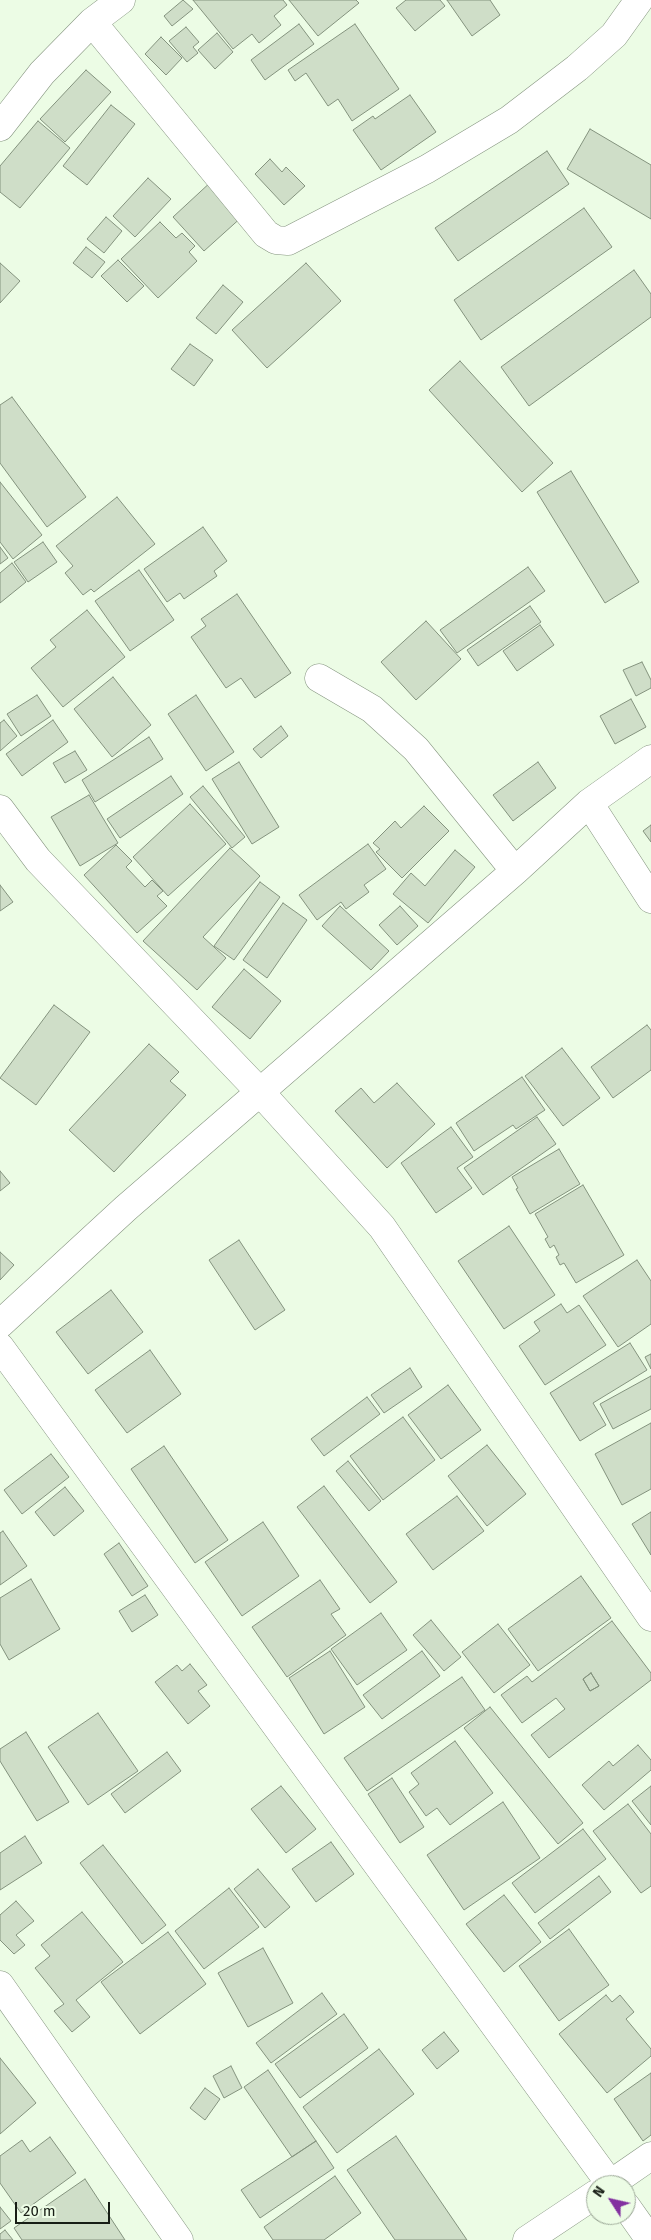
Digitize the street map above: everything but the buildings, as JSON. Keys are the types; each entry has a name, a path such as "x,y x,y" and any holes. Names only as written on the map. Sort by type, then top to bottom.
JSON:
{"street":[{"path":"0,127 42,73 92,22 122,0"},
{"path":"92,22 266,234 276,240 288,241 427,169 509,120 577,68 614,35 639,0"},
{"path":"319,678 372,709 416,749 515,871"},
{"path":"0,1324 126,1208 515,871 588,802 651,759"},
{"path":"588,802 651,899"},
{"path":"0,809 38,860 260,1092 382,1227 651,1617"},
{"path":"0,1347 598,2175"},
{"path":"0,1985 179,2240"},
{"path":"624,2175 651,2156"},
{"path":"526,2240 586,2201"},
{"path":"636,2220 650,2240"}]}
